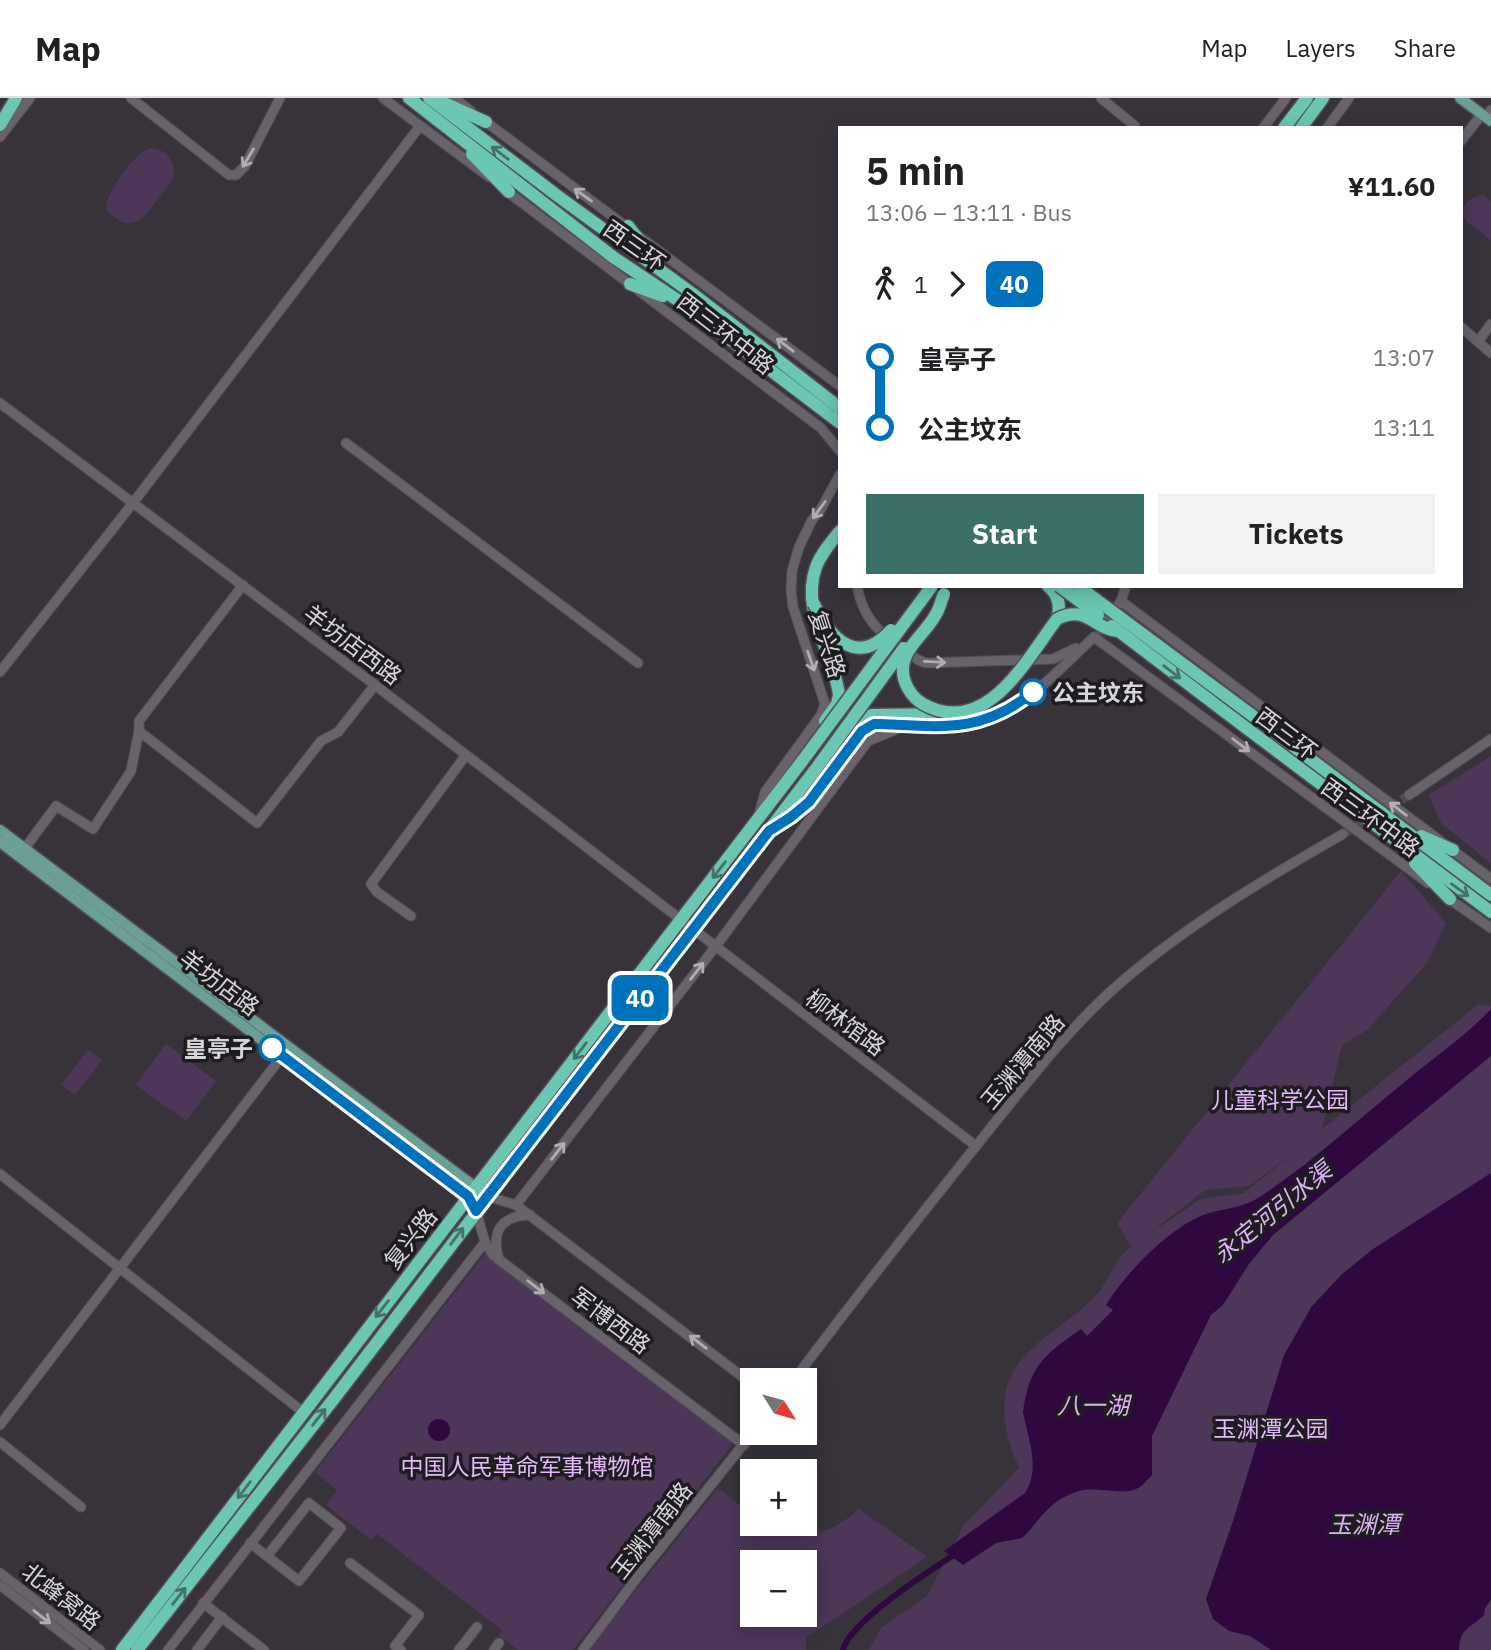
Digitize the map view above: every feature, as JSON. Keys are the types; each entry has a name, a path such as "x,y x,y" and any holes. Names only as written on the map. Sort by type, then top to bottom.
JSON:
{"highway":[{"path":"0,111 13,98"},
{"path":"0,125 13,98"},
{"name":"西三环","path":"409,98 613,257 687,300 838,404"},
{"name":"西三环","path":"429,98 665,273 687,300 838,421"},
{"path":"434,98 486,122"},
{"path":"1285,126 1307,98"},
{"path":"1302,126 1323,98"},
{"path":"448,128 509,192"},
{"path":"628,226 665,273"},
{"path":"631,284 687,300"},
{"path":"803,760 811,741 837,704 839,695 817,622 812,589 816,568 838,534"},
{"path":"814,604 824,625 835,638 848,645 869,646 883,639 916,597 928,588"},
{"name":"复兴路","path":"122,1650 758,820 930,588"},
{"path":"815,770 831,758 857,723 867,716 952,713 981,706 998,695 1057,619 1059,604 1056,594 1050,588"},
{"name":"西三环","path":"1063,588 1126,621 1241,724 1491,912"},
{"name":"西三环","path":"1081,588 1491,895"},
{"path":"1057,619 1073,613 1082,614 1108,630 1126,621 1120,610 1099,594 1097,588"},
{"path":"947,590 937,614 907,655 903,672 907,688 917,700 952,713"},
{"name":"复兴路","path":"138,1650 769,831 947,590"},
{"path":"1401,827 1453,850"},
{"path":"1390,838 1450,899"}],"main road":[{"path":"1460,98 1489,113"},
{"path":"1472,98 1489,113"},
{"name":"羊坊店路","path":"0,830 472,1192 476,1211"},
{"name":"羊坊店路","path":"0,842 472,1192"},
{"path":"472,1192 487,1196"}],"street":[{"path":"0,137 30,98"},
{"path":"131,98 229,174 236,175 245,166 280,98"},
{"name":"西三环中路","path":"383,98 821,428 838,449"},
{"name":"西三环中路","path":"454,98 838,384"},
{"path":"1101,98 1135,126"},
{"path":"1265,126 1286,98"},
{"path":"1328,126 1349,98"},
{"path":"1463,139 1489,113"},
{"path":"0,672 133,503 420,126"},
{"path":"1479,340 1491,324"},
{"path":"1463,328 1491,352"},
{"name":"羊坊店西路","path":"0,403 693,929"},
{"path":"821,428 838,407"},
{"path":"346,443 638,663"},
{"name":"复兴路","path":"758,820 765,792 821,715 825,704 793,607 790,590 799,547 811,520 821,509 838,478"},
{"path":"25,848 56,806 93,829 131,771 139,721 243,585"},
{"path":"857,588 862,608 870,622 918,660 926,663 1053,659 1064,655 1094,637 1128,588"},
{"name":"西三环中路","path":"1121,601 1126,621 1158,629 1491,880"},
{"path":"1108,647 1126,621"},
{"path":"1133,665 1158,629"},
{"name":"西三环中路","path":"1094,637 1491,928"},
{"name":"复兴路","path":"769,831 809,802 862,731 874,724 967,725 996,716 1022,701 1094,637"},
{"path":"139,731 257,823 321,741 338,732 375,685"},
{"name":"复兴路","path":"516,1205 716,946 869,741 907,725"},
{"path":"1409,795 1491,739"},
{"path":"411,916 377,892 371,884 466,755"},
{"name":"玉渊潭南路","path":"803,1368 1054,1050 1121,983 1157,954 1261,881 1343,834"},
{"name":"柳林馆路","path":"693,929 976,1146"},
{"path":"0,1425 276,1064"},
{"path":"0,1174 303,1412"},
{"name":"军博西路","path":"487,1196 516,1205 740,1375"},
{"name":"军博西路","path":"476,1211 485,1242 499,1260 740,1442"},
{"path":"499,1260 495,1237 499,1229 512,1217 530,1215"},
{"path":"168,1650 485,1242"},
{"path":"0,1442 81,1507"},
{"name":"玉渊潭南路","path":"583,1650 639,1575 743,1446"},
{"path":"250,1543 299,1581 341,1528 309,1503 267,1556"},
{"path":"350,1563 419,1615 395,1646 401,1650"},
{"name":"北蜂窝路","path":"0,1573 100,1650"},
{"name":"北蜂窝路","path":"0,1585 83,1650"},
{"path":"203,1603 264,1650"},
{"path":"197,1650 222,1618"},
{"path":"459,1650 477,1627"},
{"path":"244,1650 252,1641"}],"green space":[{"path":"149,148 160,150 168,156 173,165 174,176 144,216 133,223 121,222 107,211 109,195 128,166"},
{"path":"1483,195 1491,201 1491,240 1466,221 1463,214 1466,205 1475,197"},
{"path":"1491,756 1491,863 1441,823 1429,795"},
{"name":"玉渊潭公园","path":"1401,871 1446,923 1427,963 1367,1030 1342,1045 1322,1129 1479,1004 1491,1006 1491,1650 869,1650 881,1628 927,1596 964,1525 1019,1468 1007,1433 1004,1406 1008,1385 1016,1367 1029,1352 1097,1294 1120,1257 1131,1247 1117,1223","holes":["1292,1154 1244,1193 1201,1199 1149,1234 1205,1190 1249,1186"]},
{"path":"166,1044 216,1081 186,1121 136,1085"},
{"path":"88,1050 102,1060 75,1095 61,1085"},
{"name":"中国人民革命军事博物馆","path":"487,1251 734,1442 573,1650 518,1650 499,1635 502,1630 377,1534 371,1540 326,1505 337,1490 315,1472"},
{"path":"718,1488 740,1505 740,1536 817,1536 817,1532 834,1527 859,1509 927,1557 806,1638 806,1650 588,1650"}],"water":[{"name":"八一湖","path":"1491,1009 1491,1056 1273,1235 1249,1264 1223,1305 1211,1315 1152,1436 1152,1475 1144,1483 1130,1491 1084,1490 1066,1496 1051,1506 1022,1538 996,1543 963,1565 944,1551 1025,1493 1030,1483 1033,1464 1023,1412 1034,1372 1058,1346 1081,1329 1087,1336 1113,1310 1106,1305 1148,1254 1189,1222 1203,1215 1252,1202 1277,1185 1459,1039"},
{"name":"玉渊潭","path":"1491,1173 1491,1600 1484,1615 1461,1637 1459,1650 1271,1650 1250,1636 1229,1631 1213,1619 1206,1599 1284,1355 1312,1306 1342,1274 1373,1249"},
{"path":"435,1419 443,1419 450,1426 450,1434 443,1441 435,1441 428,1434 428,1426"}],"waterway":[{"name":"永定河引水渠","path":"843,1650 849,1638 875,1611 957,1553"}],"tunnel":[{"path":"1343,834 1409,795"}],"bus line":[{"name":"40","path":"272,1048 468,1196 476,1211 769,831 809,802 862,731 874,724 976,724 1006,712 1033,692"}],"place":[{"name":"公主坟东","path":"1033,692"},
{"name":"皇亭子","path":"272,1048"}],"park label":[{"name":"儿童科学公园","path":"1280,1099"}]}
